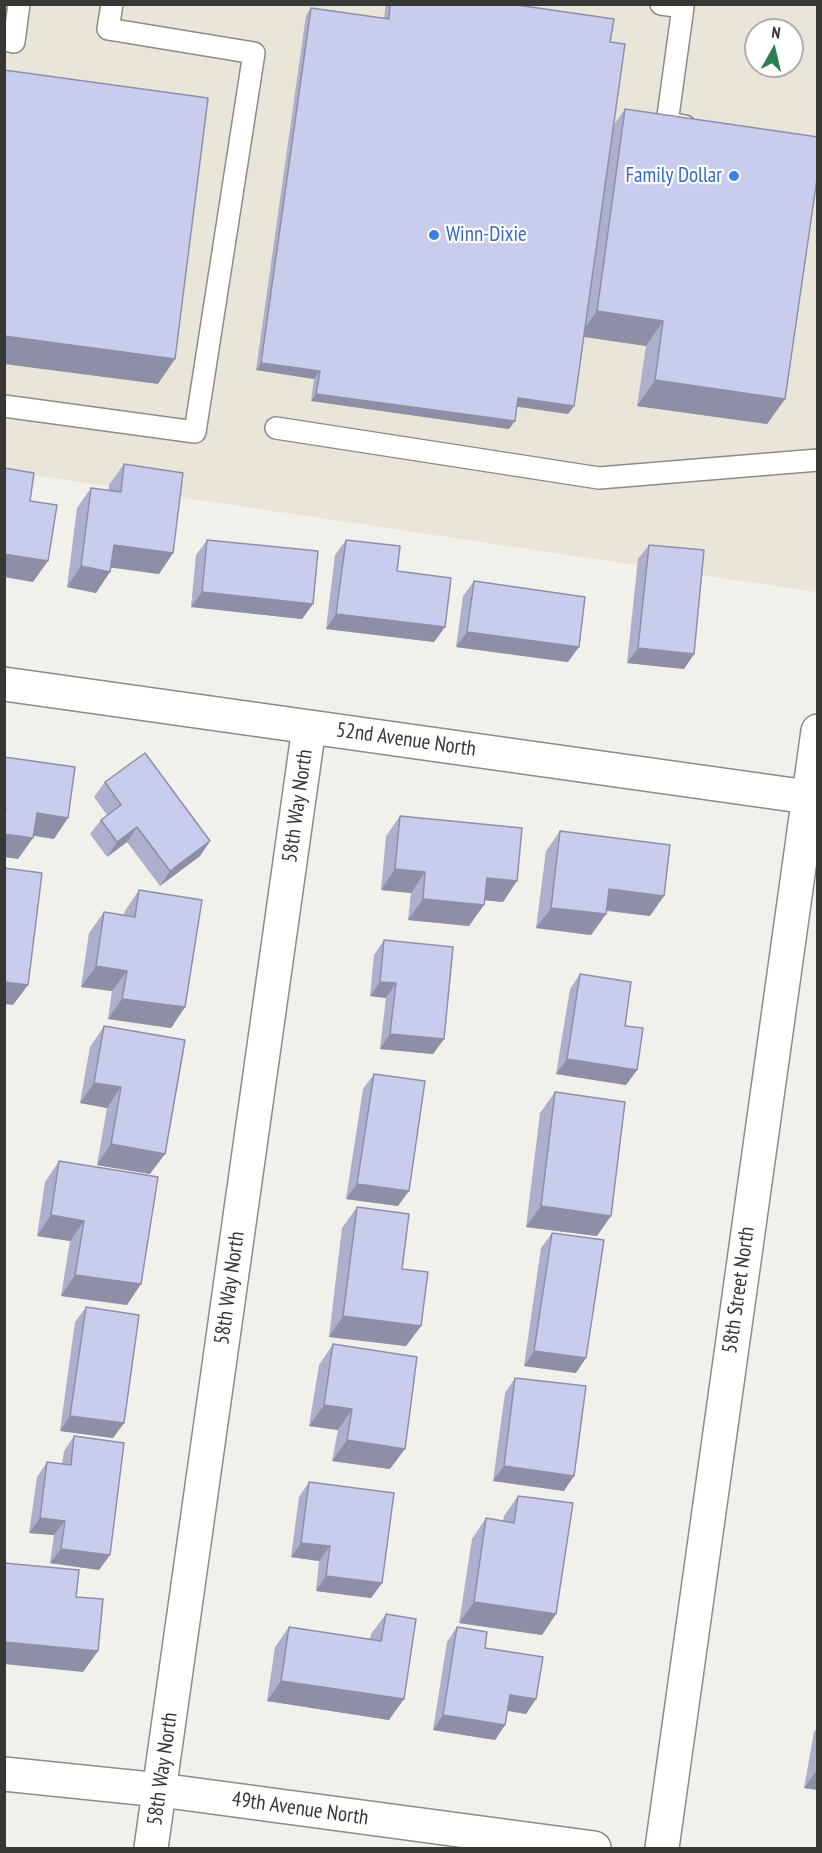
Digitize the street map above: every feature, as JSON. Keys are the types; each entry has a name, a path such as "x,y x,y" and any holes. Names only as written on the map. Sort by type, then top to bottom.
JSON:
{"street":[{"name":"52nd Avenue North","path":"4,684 808,797"},
{"name":"58th Way North","path":"152,1848 309,727"},
{"name":"58th Street North","path":"662,1848 818,731"},
{"name":"49th Avenue North","path":"4,1774 160,1790 594,1848"}],"lane":[{"path":"4,40 14,42 20,4"},
{"path":"4,406 195,432 254,53 108,30 112,4"},
{"path":"661,4 683,7 667,123 701,128"},
{"path":"276,428 599,478 818,460"}],"shaded area":[{"path":"5,5 817,5 816,592 5,471"}],"building":[{"name":"Winn-Dixie","path":"390,4 510,4 614,19 610,42 625,44 574,406 518,398 515,421 316,394 320,371 261,363 311,8 389,19"},
{"path":"4,70 208,98 175,359 4,336"},
{"path":"625,109 818,137 818,172 785,399 655,380 663,321 597,311"},
{"path":"124,464 183,473 173,553 114,545 110,572 81,566 91,488 121,492"},
{"path":"4,468 34,473 30,501 57,505 48,561 4,554"},
{"path":"207,540 318,551 313,604 202,592"},
{"path":"346,540 400,546 397,571 451,578 445,627 336,614"},
{"path":"649,545 704,550 694,654 638,648"},
{"path":"474,581 585,597 579,647 467,632"},
{"path":"145,753 210,841 170,871 137,827 117,842 101,820 121,805 105,782"},
{"path":"4,757 75,767 68,818 37,813 33,838 4,834 6,808 4,808"},
{"path":"400,816 522,828 517,881 487,878 484,905 423,899 425,872 395,869"},
{"path":"560,831 670,845 664,896 609,889 606,914 551,908"},
{"path":"4,868 42,873 28,985 4,982"},
{"path":"139,890 202,900 185,1007 122,999 127,971 96,966 104,912 135,917"},
{"path":"384,940 453,947 444,1039 390,1034 396,983 380,982"},
{"path":"580,974 631,982 625,1026 643,1028 637,1070 567,1059"},
{"path":"104,1026 185,1040 165,1154 111,1144 121,1087 94,1083"},
{"path":"374,1074 425,1081 409,1191 357,1184"},
{"path":"555,1092 625,1102 611,1216 541,1206"},
{"path":"59,1161 158,1177 141,1284 75,1275 84,1221 51,1215"},
{"path":"357,1207 409,1214 402,1269 428,1272 421,1326 343,1316"},
{"path":"552,1233 604,1240 586,1358 534,1351"},
{"path":"86,1307 139,1315 124,1423 70,1416"},
{"path":"333,1344 417,1357 405,1449 347,1440 352,1409 324,1405"},
{"path":"515,1378 586,1386 574,1476 504,1466"},
{"path":"74,1436 124,1443 110,1555 61,1549 65,1521 40,1518 47,1462 71,1465"},
{"path":"309,1482 394,1493 382,1583 326,1576 330,1546 301,1543"},
{"path":"518,1496 573,1503 556,1614 474,1602 486,1518 514,1523"},
{"path":"4,1563 79,1570 76,1597 103,1599 98,1651 4,1642"},
{"path":"386,1614 416,1619 404,1699 281,1681 289,1627 381,1641"},
{"path":"457,1627 487,1632 485,1648 543,1657 536,1699 510,1695 505,1725 443,1715"}],"place":[{"name":"Family Dollar","path":"734,176"},
{"name":"Winn-Dixie","path":"434,235"}]}
